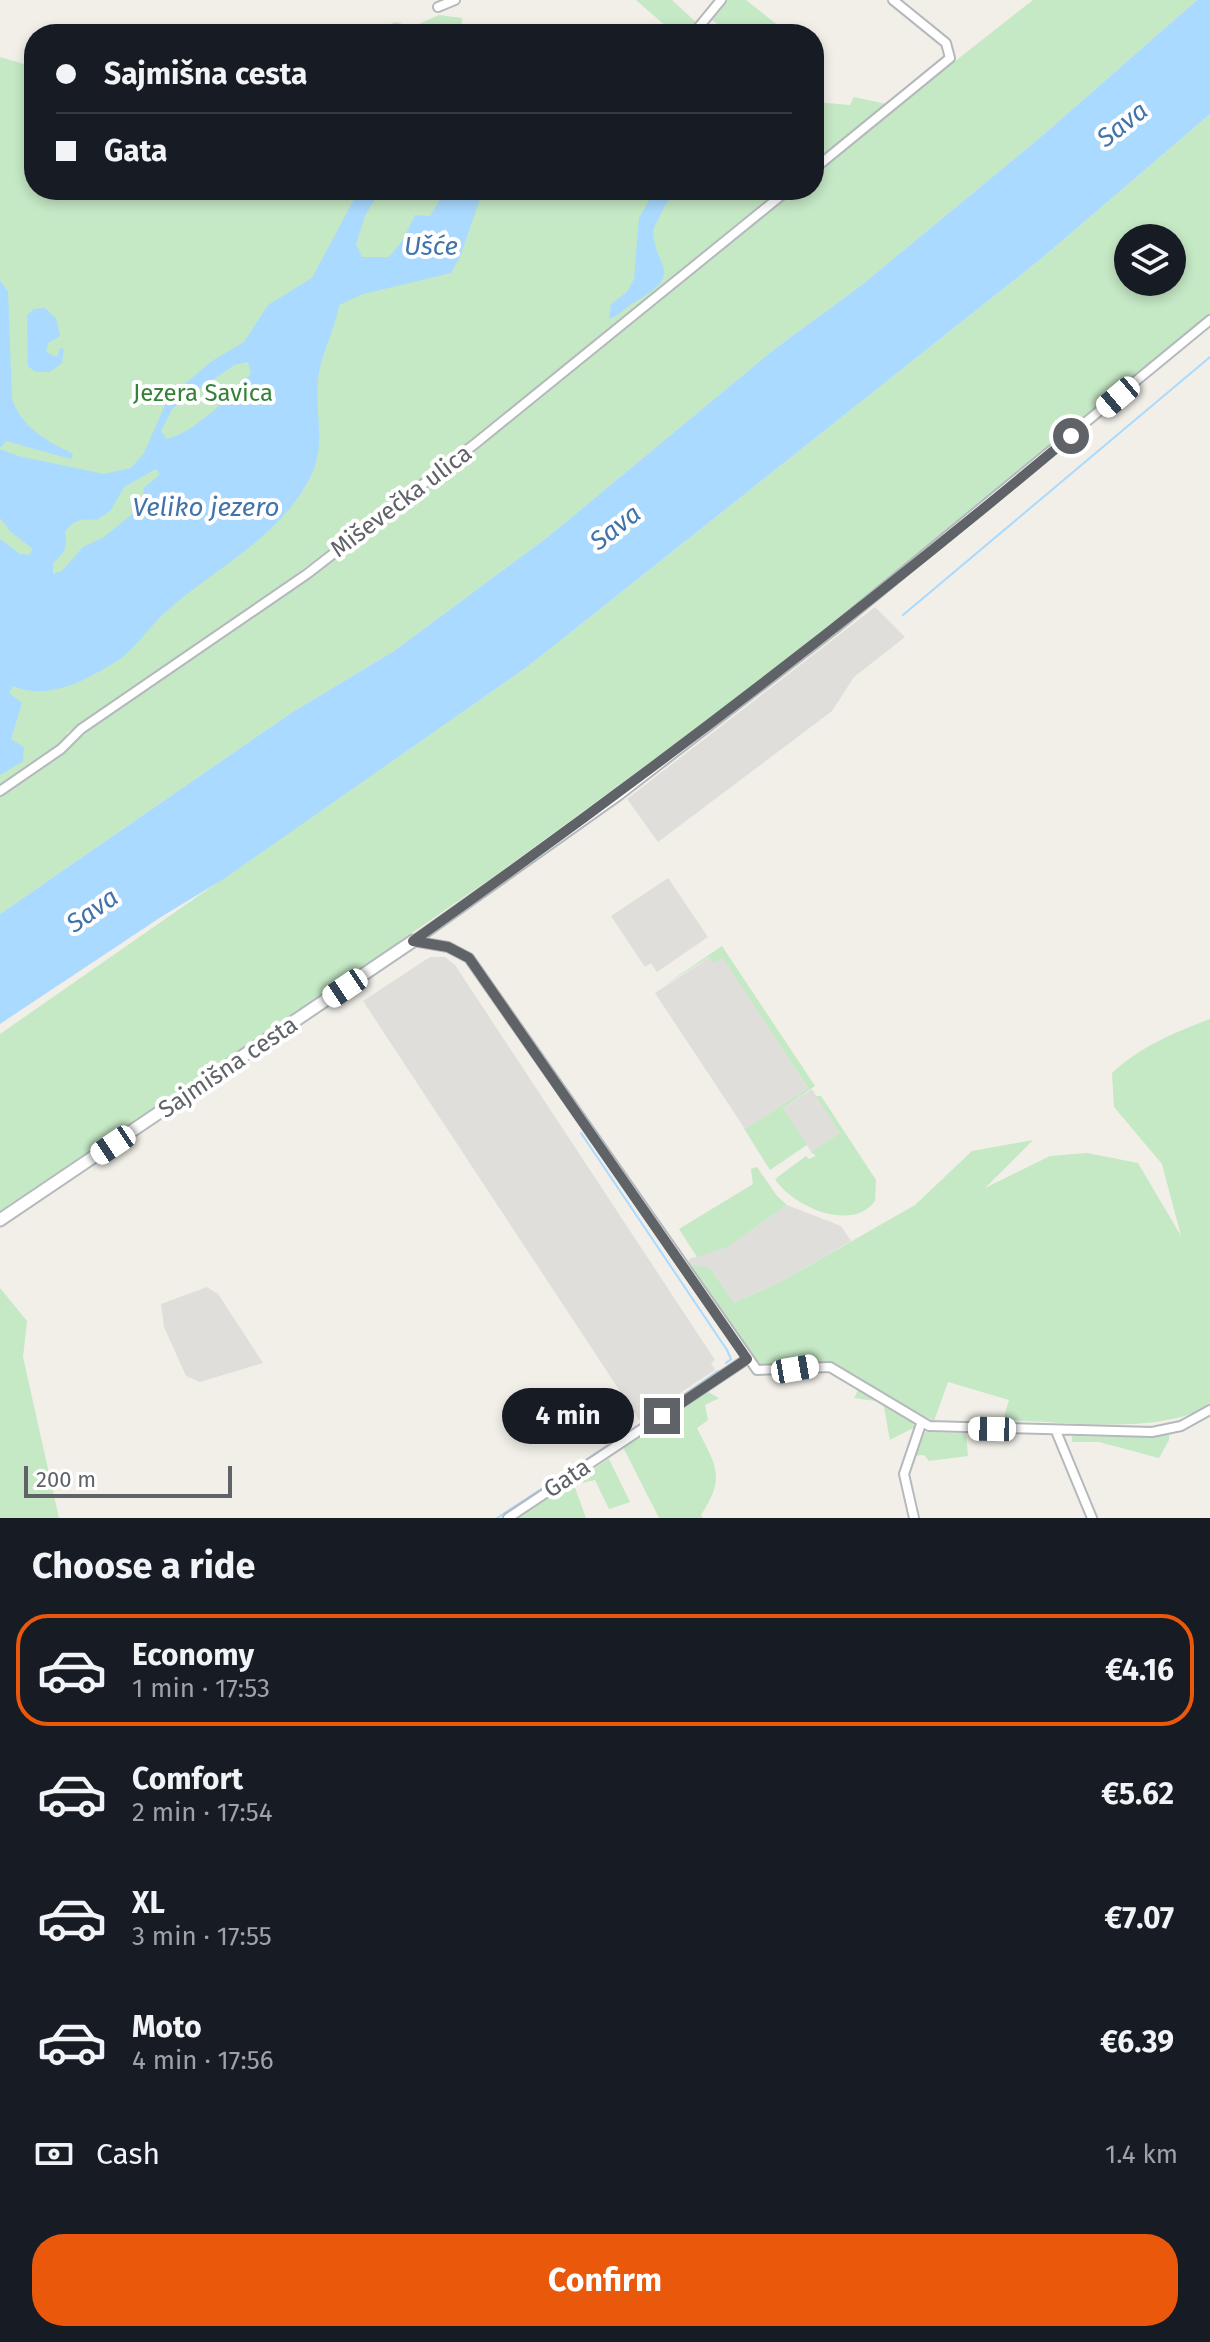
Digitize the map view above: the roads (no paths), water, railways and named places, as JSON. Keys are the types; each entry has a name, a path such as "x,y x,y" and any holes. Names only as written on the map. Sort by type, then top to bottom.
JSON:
{"street":[{"path":"438,7 455,0"},
{"path":"701,24 721,0"},
{"path":"824,161 948,62 951,53 946,43 893,0"},
{"name":"Miševečka ulica","path":"0,791 61,749 81,729 307,574 476,443 776,200"},
{"name":"Sajmišna cesta","path":"0,1220 413,941 618,796 809,649 1210,320"},
{"path":"413,941 448,947 469,958 747,1359 764,1372 830,1367 890,1400 921,1424 1152,1432 1181,1426 1210,1410"},
{"name":"Gata","path":"508,1518 747,1359"},
{"path":"914,1518 904,1474 921,1424"},
{"path":"1056,1431 1092,1518"}],"water":[{"name":"Sava","path":"1197,0 1210,0 1210,114 1042,258 527,667 222,880 0,1024 0,914 291,713 394,651 549,536 772,351 863,284 1043,135"},
{"name":"Veliko jezero","path":"354,200 374,200 365,216 356,244 362,257 389,257 402,241 415,215 430,216 440,200 480,200 460,257 451,273 363,294 339,305 319,371 317,461 301,493 286,513 250,547 170,608 114,663 61,688 36,691 13,686 9,693 22,703 11,739 24,747 23,761 0,775 0,539 20,554 29,555 33,549 11,532 0,518 0,449 18,456 104,474 131,468 144,453 168,398 212,361 244,342 268,305 312,278","holes":["248,362 251,374 200,422 166,439 161,431 173,408 234,365","156,469 160,474 144,488 142,506 104,537 83,547 62,571 53,574 53,563 64,550 65,532 72,524 79,520 97,520 111,510 124,487"]},
{"path":"649,200 670,200 653,230 664,276 651,292 609,319 611,304 627,292 634,279 639,218"},
{"path":"0,280 8,292 12,399 29,426 73,454 71,459 6,441 0,448"},
{"path":"45,308 56,318 60,336 48,343 46,352 57,357 60,348 64,349 62,363 50,372 35,372 28,366 27,315 34,309"}],"waterway":[{"path":"903,615 1210,357"},
{"path":"581,1133 727,1350 731,1359 726,1363"},
{"path":"792,1365 800,1363"},
{"path":"685,1394 718,1371"},
{"path":"642,1422 675,1400"},
{"path":"497,1518 633,1429"}],"water label":[{"name":"Ušće","path":"431,246"}],"park label":[{"name":"Jezera Savica","path":"203,393"}]}
